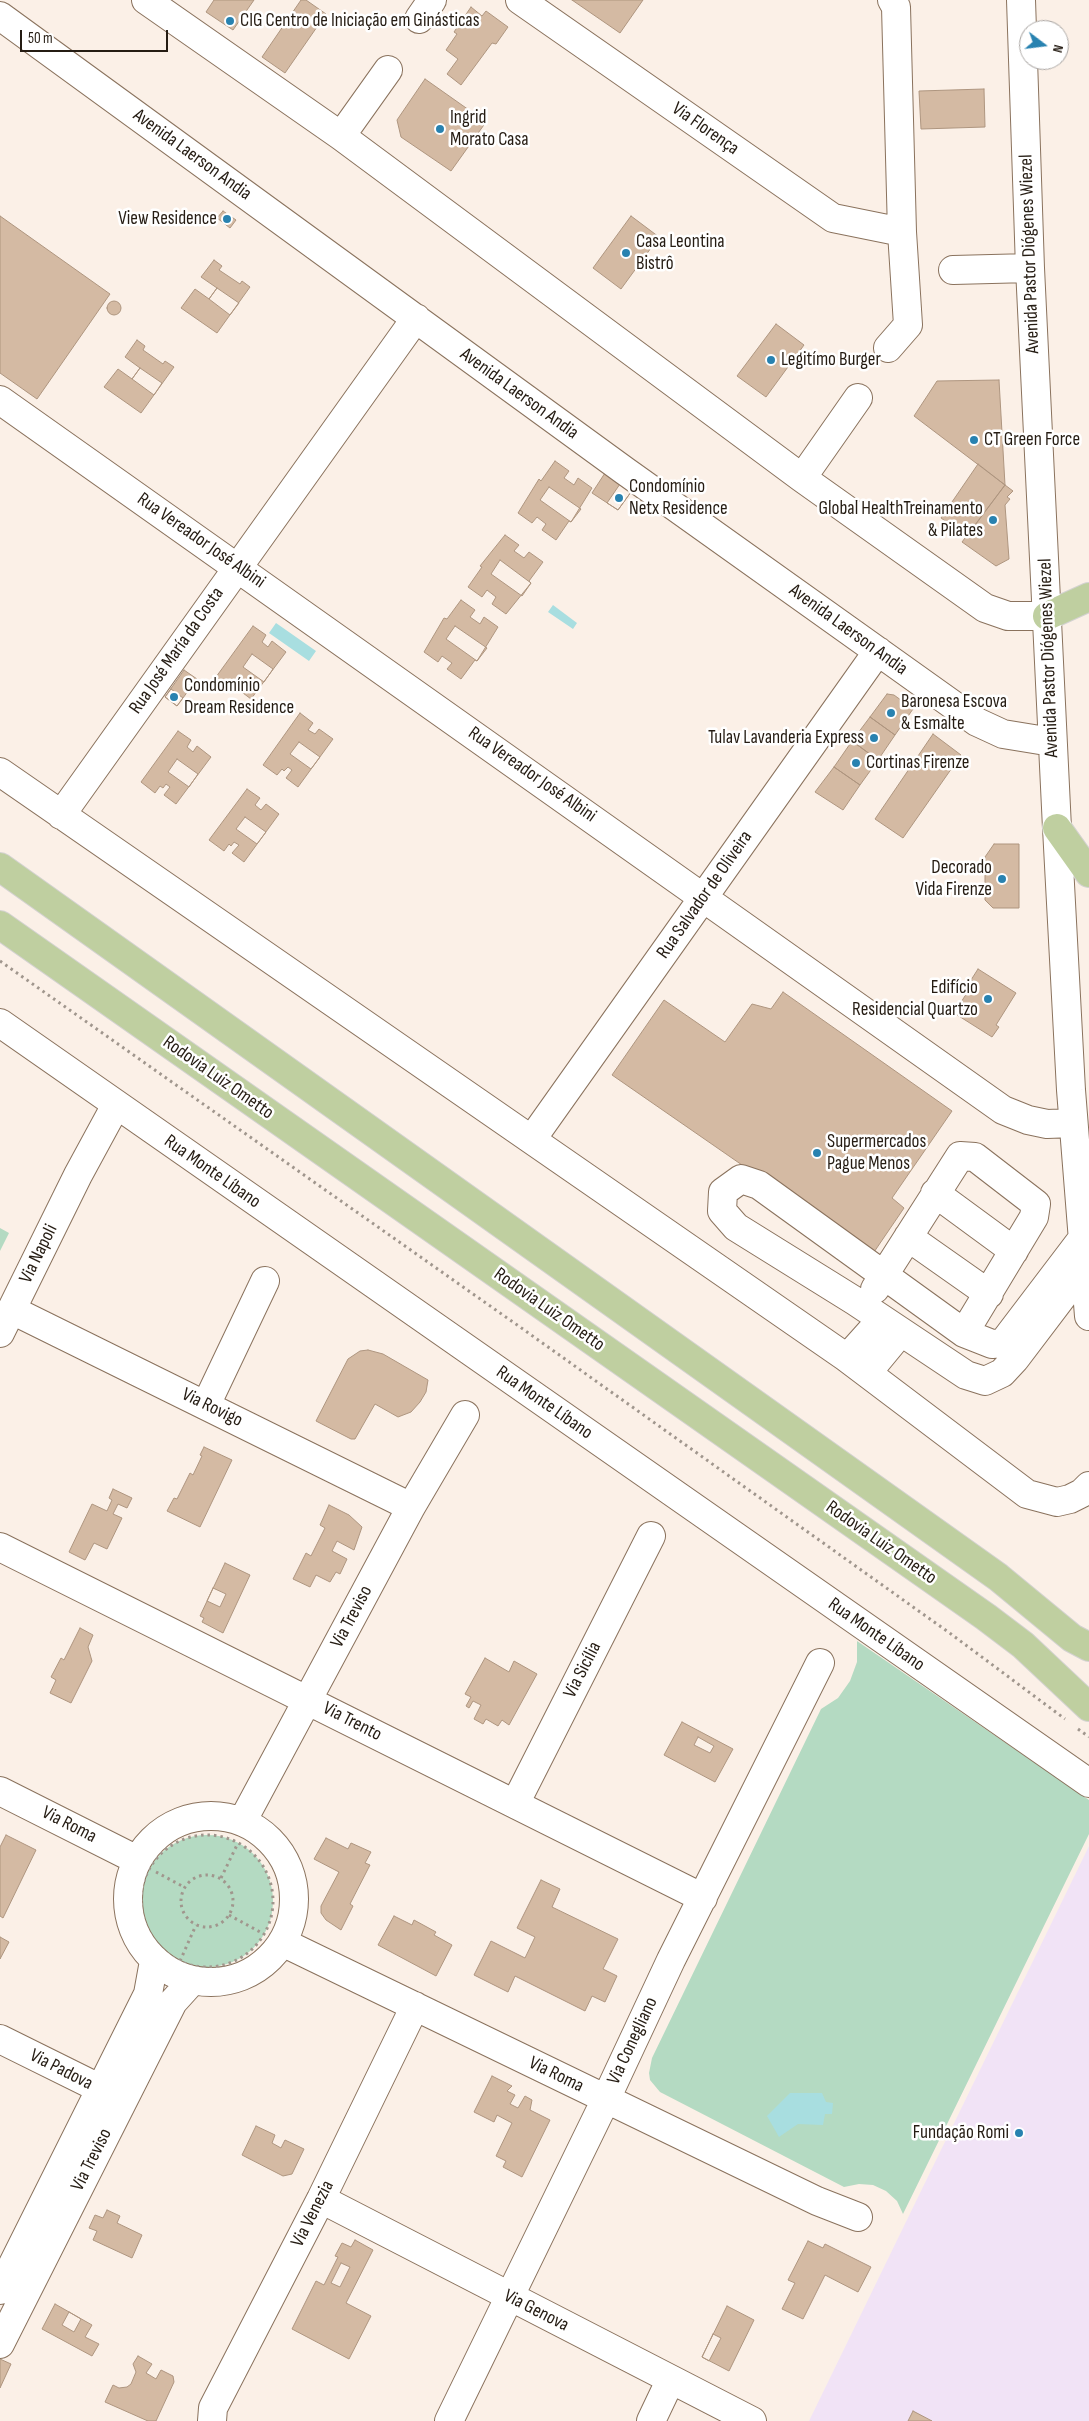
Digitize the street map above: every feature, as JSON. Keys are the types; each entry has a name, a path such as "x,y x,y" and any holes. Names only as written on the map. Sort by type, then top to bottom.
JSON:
{"main road":[{"path":"1046,616 1089,597"},
{"path":"1057,828 1089,873"},
{"path":"0,867 998,1577 1072,1638 1089,1647"},
{"name":"Rodovia Luiz Ometto","path":"0,925 986,1616 1029,1651 1077,1718"}],"street":[{"path":"146,0 341,136 802,478 985,608 1008,616 1046,616"},
{"name":"Via Florença","path":"520,0 832,218 902,232"},
{"path":"888,348 908,325 902,232 896,7 892,0"},
{"name":"Avenida Pastor Diógenes Wiezel","path":"1020,0 1030,268 1052,742 1073,1123 1089,1316"},
{"name":"Avenida Laerson Andia","path":"0,16 978,722 1003,734 1052,742"},
{"path":"341,136 388,70"},
{"path":"953,270 1030,268"},
{"name":"Rua José María da Costa","path":"61,815 237,566 416,318"},
{"path":"802,478 858,398"},
{"name":"Rua Vereador José Albini","path":"0,400 1003,1110 1028,1120 1048,1124 1073,1123"},
{"name":"Rua Salvador de Oliveira","path":"532,1139 878,651"},
{"path":"0,772 857,1366 1027,1494 1056,1502 1070,1499 1086,1489"},
{"name":"Rua Monte Líbano","path":"0,1023 1089,1783"},
{"name":"Via Napoli","path":"6,1322 78,1175 116,1104"},
{"path":"857,1366 882,1320 884,1275 960,1156 975,1157 1036,1204 1034,1217 964,1333"},
{"path":"1082,1239 1003,1343 992,1344 964,1333 759,1185 741,1179 723,1192 722,1211 736,1227 966,1375 985,1381 1002,1373 1015,1359 1084,1268"},
{"path":"936,1192 1014,1251"},
{"path":"908,1237 989,1294"},
{"path":"206,1405 265,1281"},
{"name":"Via Rovigo","path":"6,1322 206,1405 411,1507"},
{"name":"Via Treviso","path":"240,1832 307,1700 411,1507 465,1415"},
{"name":"Via Sicília","path":"514,1804 651,1536"},
{"name":"Via Trento","path":"0,1547 704,1898"},
{"name":"Via Conegliano","path":"449,2421 606,2099 671,1960 704,1898 820,1663"},
{"name":"Via Roma","path":"0,1791 144,1864"},
{"path":"212,1816 240,1832 262,1834 279,1851 290,1873 293,1904 291,1920 274,1938 264,1963 233,1980 213,1983 175,1968 138,1939 128,1913 128,1886 144,1864 156,1836 182,1821 212,1816"},
{"name":"Via Roma","path":"274,1938 817,2201 858,2217"},
{"name":"Via Treviso","path":"0,2344 111,2094 148,1994 175,1968"},
{"name":"Via Treviso","path":"0,2290 111,2094 173,2002 175,1968"},
{"name":"Via Venezia","path":"212,2421 213,2408 321,2199 415,2006"},
{"name":"Via Padova","path":"0,2038 111,2094"},
{"name":"Via Genova","path":"321,2199 752,2421"},
{"path":"651,2421 670,2380"}],"path":[{"path":"0,961 520,1327 951,1634 1077,1718 1089,1737"},
{"path":"144,1864 186,1838 199,1835 240,1832"},
{"path":"221,1878 240,1832"},
{"path":"240,1832 268,1872 274,1893 274,1938"},
{"path":"144,1864 184,1887"},
{"path":"144,1864 141,1911 148,1932 175,1968"},
{"path":"205,1874 221,1878 232,1891 233,1907 229,1915 218,1925 211,1928 196,1925 183,1913 181,1895 184,1887 197,1876 205,1874"},
{"path":"229,1915 274,1938"},
{"path":"175,1968 196,1925"},
{"path":"175,1968 218,1968 237,1962 274,1938"}],"shaded area":[{"name":"Fundação Romi","path":"1089,1846 1089,2421 809,2421"}],"green space":[{"path":"0,1228 9,1233 0,1251"},
{"path":"857,1641 1089,1800 1089,1834 903,2214 897,2201 886,2191 873,2185 859,2184 844,2187 660,2092 650,2080 649,2073 652,2058 821,1709 838,1698 850,1681 857,1662"},
{"path":"207,1835 220,1836 232,1840 254,1854 268,1876 272,1888 272,1914 268,1926 254,1948 232,1962 220,1966 207,1967 194,1966 182,1962 160,1948 146,1926 142,1914 141,1901 142,1888 146,1876 160,1854 182,1840 194,1836"}],"water":[{"path":"553,605 577,623 573,629 548,612"},
{"path":"276,623 316,651 309,661 269,633"},
{"path":"790,2093 822,2093 826,2102 833,2103 832,2114 825,2114 823,2125 798,2124 779,2137 767,2116"}],"building":[{"name":"CIG Centro de Iniciação em Ginásticas","path":"214,0 254,0 233,30 206,12"},
{"path":"301,0 306,0 326,14 285,73 262,57"},
{"path":"572,0 643,0 620,33"},
{"path":"471,7 482,16 486,11 508,27 496,44 492,43 461,85 447,74 458,59 446,50 457,34 454,32"},
{"name":"Ingrid Morato Casa","path":"425,79 486,122 451,171 401,137 397,120"},
{"path":"984,89 985,127 921,129 919,91"},
{"name":"View Residence","path":"223,211 236,220 230,228 217,218"},
{"path":"0,216 110,294 37,399 0,373"},
{"name":"Casa Leontina Bistrô","path":"631,216 659,237 621,289 593,268"},
{"path":"214,260 222,266 219,270 240,284 242,281 250,287 217,333 181,308 195,289 209,299 217,288 201,277"},
{"path":"217,288 239,303 230,315 209,299"},
{"path":"114,301 119,303 121,308 119,313 114,315 109,313 107,308 109,303"},
{"name":"Legitímo Burger","path":"776,324 804,345 766,397 737,376"},
{"path":"137,340 145,346 143,350 163,364 165,361 174,367 141,413 104,387 118,369 132,379 140,368 125,357"},
{"path":"140,368 162,383 154,395 132,379"},
{"name":"CT Green Force","path":"999,380 1005,485 914,416 937,381"},
{"path":"555,461 569,471 564,478 574,485 578,478 592,488 571,522 569,521 556,540 542,530 546,524 537,517 532,523 518,513 539,479 541,481"},
{"path":"978,464 1005,485 967,536 941,518"},
{"path":"605,473 631,492 618,510 592,493"},
{"name":"Condomínio Netx Residence","path":"620,484 631,492 618,510 607,503"},
{"name":"Global HealthTreinamento & Pilates","path":"1005,485 1013,491 1007,497 1010,499 1005,505 1009,559 996,566 962,542"},
{"path":"549,487 581,509 571,522 540,500"},
{"path":"505,535 519,545 514,551 524,558 529,552 543,562 529,581 531,583 506,614 492,604 496,597 487,590 482,597 468,587 482,567 480,566"},
{"path":"500,560 531,583 522,596 491,574"},
{"path":"461,600 475,610 470,617 480,624 484,617 498,627 477,661 475,660 461,679 447,669 452,663 442,656 438,662 424,652 444,618 447,619"},
{"path":"253,626 266,635 262,642 268,647 272,641 286,652 251,699 239,690 245,682 241,679 238,683 235,681 230,688 216,677"},
{"path":"455,626 487,648 477,661 446,639"},
{"path":"252,654 273,669 264,682 243,667"},
{"path":"184,670 197,679 177,706 165,697"},
{"name":"Condomínio Dream Residence","path":"171,689 183,698 177,706 165,697"},
{"name":"Baronesa Escova & Esmalte","path":"887,694 894,695 913,709 895,735 870,717"},
{"path":"300,713 313,723 308,730 315,734 319,729 333,739 298,787 286,778 292,770 288,767 284,771 282,769 277,775 263,765"},
{"name":"Tulav Lavanderia Express","path":"870,717 895,735 878,760 852,741"},
{"path":"178,731 191,740 187,747 193,752 197,746 211,757 176,804 164,795 170,787 166,784 163,788 160,786 155,793 141,782"},
{"path":"933,734 961,755 903,838 875,819"},
{"name":"Cortinas Firenze","path":"852,741 878,760 860,785 834,767"},
{"path":"299,742 320,757 311,769 290,754"},
{"path":"177,759 198,774 189,787 168,772"},
{"path":"834,767 860,785 843,810 815,792"},
{"path":"247,789 260,798 255,805 261,810 266,804 279,814 244,862 232,853 239,845 234,842 231,846 229,844 224,851 209,840"},
{"path":"245,817 266,832 257,844 236,829"},
{"name":"Decorado Vida Firenze","path":"994,844 1019,844 1019,908 993,908 985,900 985,857"},
{"name":"Edifício Residencial Quartzo","path":"978,969 1016,993 996,1025 999,1027 992,1037 954,1013 974,982 971,980"},
{"path":"783,992 952,1111 892,1198 904,1208 872,1255 612,1075 664,1000 725,1042 752,1004 771,1009"},
{"path":"368,1350 383,1354 428,1380 426,1392 411,1412 398,1417 375,1404 355,1439 351,1439 316,1421 348,1359 360,1351"},
{"path":"204,1447 232,1460 200,1527 167,1511 174,1498 177,1499 190,1473 193,1475"},
{"path":"113,1489 132,1498 127,1508 118,1504 113,1514 122,1518 107,1549 94,1543 85,1560 69,1552 92,1504 107,1511 112,1500 109,1498"},
{"path":"329,1505 349,1515 362,1527 354,1550 337,1541 332,1551 347,1559 340,1574 336,1572 330,1582 316,1575 310,1587 293,1579 306,1553 311,1556 325,1528 320,1525"},
{"path":"225,1563 250,1575 223,1633 202,1622 204,1618 200,1616"},
{"path":"213,1588 226,1594 220,1607 207,1601"},
{"path":"80,1628 93,1635 88,1647 92,1661 71,1703 50,1693 56,1680 51,1677 61,1658 64,1660"},
{"path":"485,1658 509,1672 514,1661 537,1674 509,1725 502,1720 498,1726 486,1719 483,1724 474,1719 481,1705 473,1701 469,1708 466,1706 471,1697 465,1694"},
{"path":"682,1722 733,1749 715,1782 664,1755"},
{"path":"698,1737 714,1746 710,1753 694,1745"},
{"path":"6,1835 36,1850 3,1918 0,1916 0,1847"},
{"path":"326,1838 348,1849 351,1843 371,1852 365,1863 370,1865 350,1904 353,1906 341,1930 326,1920 321,1913 321,1906 339,1872 314,1859"},
{"path":"541,1880 560,1889 552,1907 618,1939 603,1969 617,1976 605,2002 592,1996 585,2011 515,1976 508,1992 474,1975 491,1941 525,1958 535,1937 517,1928"},
{"path":"394,1916 412,1925 414,1920 436,1932 434,1935 452,1945 436,1976 378,1945"},
{"path":"0,1937 9,1942 0,1959"},
{"path":"492,2076 512,2086 507,2091 515,2095 510,2104 518,2108 525,2096 532,2100 530,2110 550,2120 522,2177 503,2167 506,2161 496,2156 512,2123 497,2115 494,2122 474,2112"},
{"path":"256,2126 275,2135 272,2143 281,2148 285,2140 304,2149 292,2174 283,2176 242,2155"},
{"path":"107,2210 120,2216 117,2223 142,2235 132,2258 93,2240 97,2231 89,2228 95,2215 103,2218"},
{"path":"355,2240 373,2250 346,2303 371,2316 349,2359 292,2329 316,2281 324,2285 338,2257 335,2256 342,2243 351,2247"},
{"path":"808,2241 823,2248 825,2244 871,2267 858,2292 825,2275 803,2319 782,2309 795,2283 788,2280"},
{"path":"341,2263 350,2267 340,2287 331,2283"},
{"path":"55,2304 92,2325 85,2337 99,2344 92,2356 42,2329"},
{"path":"727,2306 754,2320 729,2371 702,2357"},
{"path":"69,2312 81,2319 74,2332 62,2325"},
{"path":"713,2334 721,2338 709,2361 702,2357"},
{"path":"138,2356 152,2364 146,2373 156,2379 161,2370 173,2376 174,2382 156,2421 148,2421 105,2402 113,2385 119,2388 127,2387 131,2384 136,2372 133,2364"},
{"path":"0,2359 11,2364 0,2388"},
{"path":"913,2411 932,2421 908,2421"}],"place":[{"name":"CIG Centro de Iniciação em Ginásticas","path":"230,21"},
{"name":"Ingrid Morato Casa","path":"440,129"},
{"name":"View Residence","path":"227,219"},
{"name":"Casa Leontina Bistrô","path":"626,253"},
{"name":"Legitímo Burger","path":"771,360"},
{"name":"CT Green Force","path":"974,440"},
{"name":"Condomínio Netx Residence","path":"619,498"},
{"name":"Global HealthTreinamento & Pilates","path":"993,520"},
{"name":"Condomínio Dream Residence","path":"174,697"},
{"name":"Baronesa Escova & Esmalte","path":"891,713"},
{"name":"Tulav Lavanderia Express","path":"874,738"},
{"name":"Cortinas Firenze","path":"856,763"},
{"name":"Decorado Vida Firenze","path":"1002,879"},
{"name":"Edifício Residencial Quartzo","path":"988,999"},
{"name":"Supermercados Pague Menos","path":"817,1153"},
{"name":"Fundação Romi","path":"1019,2133"}]}
